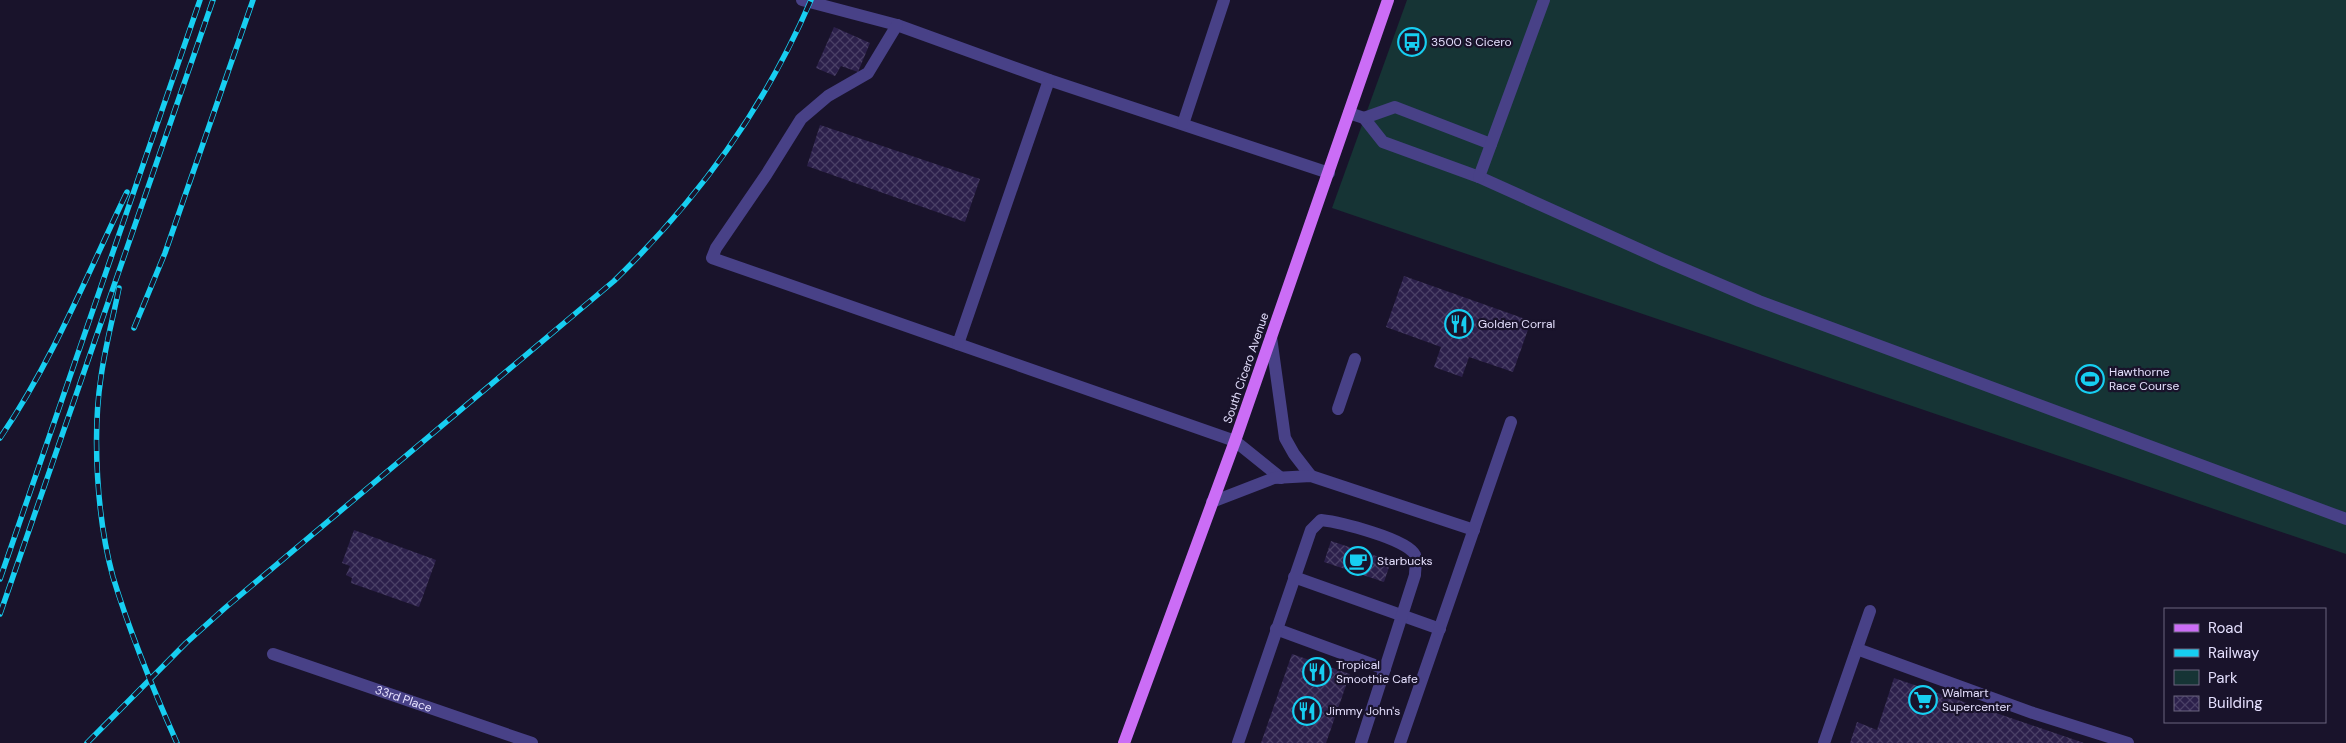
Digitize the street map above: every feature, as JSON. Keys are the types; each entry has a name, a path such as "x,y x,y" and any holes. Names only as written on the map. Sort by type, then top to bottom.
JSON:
{"main road":[{"name":"South Cicero Avenue","path":"1124,743 1235,441 1388,0"}],"lane":[{"path":"802,0 897,25 1049,80 1329,172"},
{"path":"1183,124 1224,0"},
{"path":"1479,177 1544,0"},
{"path":"897,25 868,72 828,96 801,119 766,175 716,248 712,258 1235,441 1281,478"},
{"path":"958,344 1049,80"},
{"path":"1364,118 1395,107 1491,144"},
{"path":"1349,113 1364,118 1383,142 1479,177 1664,260 1814,322 2346,519"},
{"path":"1271,336 1285,438 1294,454 1311,476"},
{"path":"1338,409 1356,359"},
{"path":"1400,743 1511,422"},
{"path":"1212,502 1256,484 1281,478 1311,476 1474,530"},
{"path":"1238,743 1311,530 1321,520 1337,521 1407,546 1415,556 1415,575 1403,617 1361,743"},
{"path":"1294,577 1440,630"},
{"path":"1824,743 1870,611"},
{"path":"1276,630 1385,669"},
{"path":"1856,649 2033,713 2128,743"},
{"name":"33rd Place","path":"273,654 532,743"}],"green space":[{"name":"Hawthorne Race Course","path":"1407,0 2346,0 2346,554 1332,208"}],"building":[{"path":"834,27 870,43 858,72 841,66 835,76 816,68"},
{"path":"820,125 980,179 965,222 807,166"},
{"name":"Golden Corral","path":"1404,276 1531,321 1513,372 1469,357 1462,377 1434,367 1441,347 1386,327"},
{"path":"354,530 436,560 419,607 351,583 352,578 346,575 350,566 342,563"},
{"name":"Starbucks","path":"1331,541 1391,561 1384,582 1324,562"},
{"path":"1292,654 1350,674 1326,743 1261,743"},
{"name":"Walmart Supercenter","path":"1894,678 2084,743 1850,743 1857,722 1877,730"}],"railway":[{"path":"0,579 200,0"},
{"path":"0,614 213,0"},
{"path":"134,328 165,253 253,0"},
{"path":"87,743 186,643 225,608 614,281 645,250 674,217 727,150 772,78 793,40 811,0"},
{"path":"0,438 19,409 52,349 127,192"},
{"path":"119,288 98,400 97,451 103,530 113,577 127,619 142,661 177,743"}],"place":[{"name":"3500 S Cicero","path":"1412,42"},
{"name":"Golden Corral","path":"1459,324"},
{"name":"Hawthorne Race Course","path":"2090,379"},
{"name":"Starbucks","path":"1358,561"},
{"name":"Tropical Smoothie Cafe","path":"1317,672"},
{"name":"Walmart Supercenter","path":"1923,700"},
{"name":"Jimmy John's","path":"1307,711"}]}
